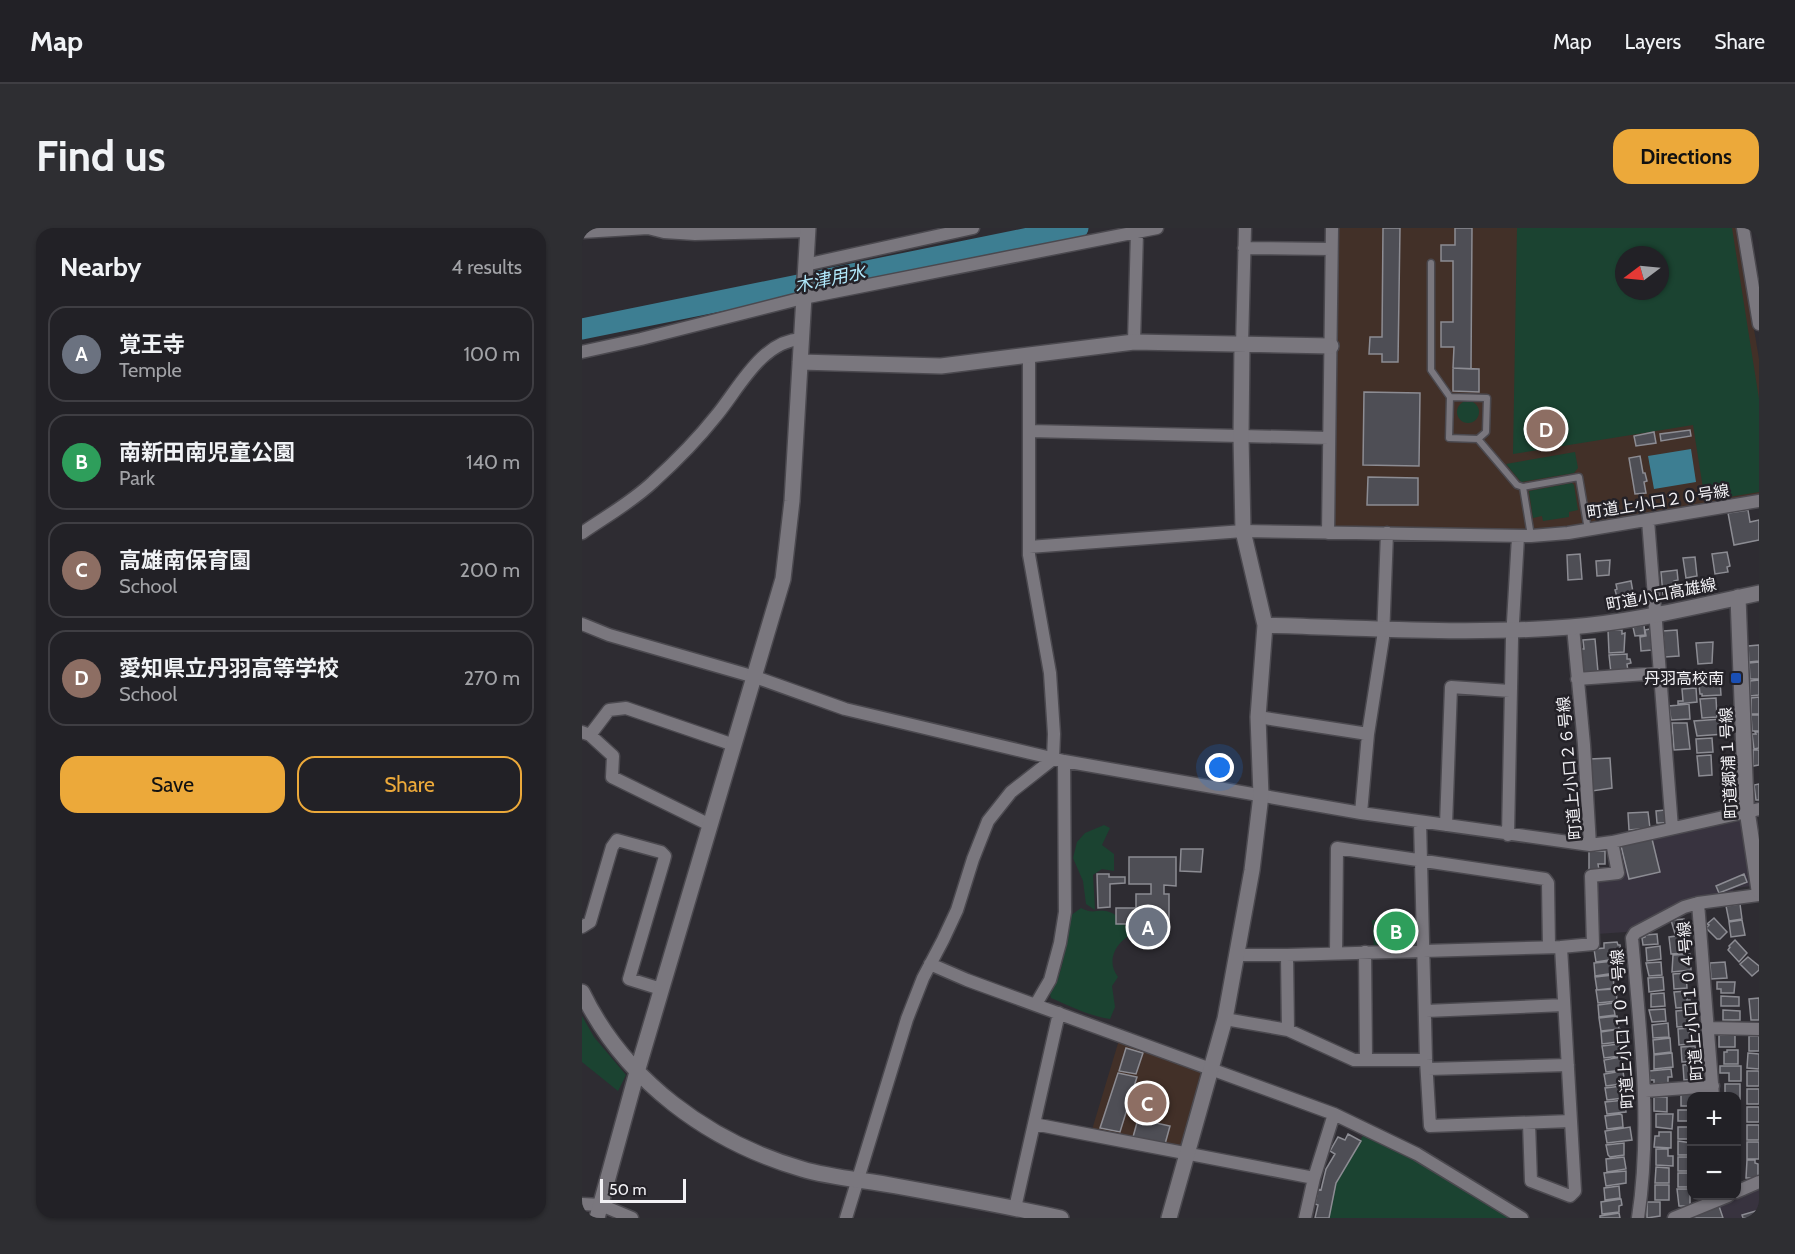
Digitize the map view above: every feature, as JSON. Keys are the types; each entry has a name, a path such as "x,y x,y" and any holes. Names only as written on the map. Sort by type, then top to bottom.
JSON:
{"street":[{"path":"582,232 648,228 664,232 695,234 807,230 792,501 780,592 637,1072 590,1206 632,1218"},
{"path":"805,268 973,228"},
{"path":"582,352 803,298 1157,228"},
{"path":"1170,1218 1225,1019 1252,870 1261,795 1258,717 1265,626 1244,531 1240,437 1245,228"},
{"path":"1328,532 1332,228"},
{"path":"1743,228 1759,324"},
{"path":"1134,342 1137,232"},
{"path":"1244,248 1331,249"},
{"path":"582,533 651,484 716,417 756,364 782,344 801,339"},
{"path":"800,362 941,366 1134,342 1331,346"},
{"path":"1029,356 1029,555 1050,672 1054,734 1065,795 1063,813 1065,912 1050,980 1036,1004"},
{"path":"1030,431 1329,438"},
{"name":"町道上小口２０号線","path":"1029,547 1244,531 1518,537 1588,530 1759,501"},
{"path":"1648,520 1672,828"},
{"path":"1361,813 1368,734 1384,628 1387,533"},
{"path":"1508,835 1512,630 1518,537"},
{"name":"町道小口高雄線","path":"1265,626 1512,630 1571,627 1655,614 1759,593"},
{"name":"町道郷浦１号線","path":"1738,597 1759,890"},
{"path":"582,624 755,677 845,709 1059,760 1361,813 1590,845"},
{"name":"町道上小口２６号線","path":"1571,627 1584,745 1590,845 1753,810"},
{"path":"1577,679 1660,673"},
{"path":"1446,825 1451,687 1510,691"},
{"path":"710,825 612,777 614,756 586,734 609,710 626,708 734,745"},
{"path":"1258,717 1368,734"},
{"path":"846,1218 907,1019 923,978 957,910 988,821 1011,792 1059,760"},
{"path":"1420,822 1430,1126 1571,1121"},
{"path":"582,927 590,922 612,847 617,840 661,852 664,860 628,979 661,988"},
{"path":"1236,955 1590,946 1593,944 1591,876 1618,873 1612,842"},
{"path":"1336,953 1337,849 1545,879 1548,883 1564,1005 1575,1191 1570,1196 1531,1181 1528,1123"},
{"name":"町道上小口１０３号線","path":"1638,1218 1644,1181 1645,1091 1632,938 1635,933 1664,917 1698,903 1759,895"},
{"name":"町道上小口１０４号線","path":"1698,903 1713,1091"},
{"path":"1365,952 1366,1060"},
{"path":"1287,955 1288,1030"},
{"path":"930,964 967,980 1334,1114 1417,1154 1522,1218"},
{"path":"582,992 607,1034 637,1072 688,1115 724,1139 803,1169 1061,1218"},
{"path":"1426,1011 1564,1005"},
{"path":"1015,1208 1059,1013"},
{"path":"1225,1019 1288,1030 1354,1060 1427,1064 1568,1065"},
{"path":"1708,1028 1759,1029"},
{"path":"1645,1091 1713,1091"},
{"path":"1305,1218 1314,1178 1334,1114"},
{"path":"1034,1124 1314,1178"},
{"path":"1741,1190 1759,1182"},
{"path":"1674,1218 1711,1200"}],"lane":[{"path":"1431,263 1431,370 1450,398 1449,438 1478,439 1486,432 1487,398 1450,398"},
{"path":"1478,439 1517,484 1523,487 1579,477 1588,530"},
{"path":"1523,487 1531,536"}],"shaded area":[{"path":"1334,228 1737,228 1759,359 1759,498 1563,530 1508,533 1335,529 1332,526"},
{"path":"1738,817 1743,822 1752,886 1735,888 1732,892 1691,898 1626,932 1597,934 1594,878 1621,876 1616,845"},
{"path":"1119,1040 1203,1073 1181,1148 1091,1133"},
{"path":"1759,1188 1759,1218 1687,1218 1730,1200 1741,1200 1741,1196"}],"green space":[{"path":"1517,228 1732,228 1759,399 1759,492 1705,501 1693,425 1513,454"},
{"path":"1468,401 1476,404 1479,412 1476,420 1468,423 1460,420 1457,412 1460,404"},
{"path":"1575,452 1578,468 1574,473 1521,482 1506,464"},
{"path":"1572,483 1578,510 1569,512 1569,517 1543,521 1542,516 1533,518 1529,491"},
{"path":"1104,825 1110,828 1102,845 1114,854 1114,871 1102,869 1093,875 1095,910 1086,904 1083,881 1073,858 1077,842 1085,833"},
{"path":"1081,908 1088,911 1105,911 1117,916 1130,935 1120,943 1114,953 1114,971 1118,977 1112,986 1115,1007 1110,1019 1087,1013 1051,998 1050,994 1058,977 1066,946 1070,916"},
{"path":"1419,919 1419,942 1416,947 1374,948 1372,920"},
{"path":"582,1016 594,1037 626,1075 618,1091 582,1062"},
{"path":"1365,1132 1416,1157 1516,1218 1329,1218 1336,1183"}],"water":[{"path":"1691,449 1696,482 1654,489 1648,456"}],"building":[{"path":"1383,228 1400,228 1398,362 1382,362 1382,354 1369,354 1370,337 1382,337"},
{"path":"1455,228 1472,228 1471,369 1453,368 1454,347 1441,347 1441,322 1453,322 1453,261 1441,261 1441,245 1455,245"},
{"path":"1453,368 1479,369 1479,392 1453,391"},
{"path":"1364,392 1420,393 1419,466 1363,465"},
{"path":"1690,430 1691,436 1661,441 1660,434"},
{"path":"1654,432 1656,443 1636,446 1634,436"},
{"path":"1640,456 1647,481 1644,482 1646,493 1635,494 1629,458"},
{"path":"1368,477 1418,478 1418,505 1367,505"},
{"path":"1748,510 1750,522 1759,520 1759,540 1734,545 1728,513"},
{"path":"1727,552 1730,566 1727,567 1728,572 1715,574 1712,554"},
{"path":"1580,554 1582,579 1568,580 1567,555"},
{"path":"1695,557 1697,576 1686,578 1683,558"},
{"path":"1610,560 1609,575 1597,576 1596,561"},
{"path":"1677,570 1678,580 1674,581 1676,594 1663,595 1661,572"},
{"path":"1631,581 1634,598 1631,598 1632,606 1620,608 1615,590 1617,589 1616,584"},
{"path":"1644,625 1645,635 1635,636 1633,627"},
{"path":"1650,629 1652,650 1641,651 1640,637 1646,636 1645,630"},
{"path":"1608,630 1622,630 1622,634 1625,633 1624,652 1609,653"},
{"path":"1677,630 1679,656 1665,657 1663,631"},
{"path":"1595,639 1598,672 1582,673 1580,649 1584,649 1583,640"},
{"path":"1713,642 1712,663 1698,664 1696,643"},
{"path":"1759,645 1759,661 1749,662 1748,646"},
{"path":"1627,654 1627,659 1630,659 1631,663 1627,664 1628,671 1611,673 1609,655"},
{"path":"1759,662 1759,679 1750,679 1749,663"},
{"path":"1759,680 1759,695 1750,696 1750,681"},
{"path":"1720,681 1721,695 1702,696 1700,694 1701,682"},
{"path":"1696,688 1697,702 1678,704 1678,701 1683,701 1682,689"},
{"path":"1759,697 1759,714 1751,714 1751,698"},
{"path":"1716,698 1717,717 1702,718 1700,699"},
{"path":"1689,704 1690,719 1671,720 1669,706"},
{"path":"1751,715 1759,715 1759,731 1752,731"},
{"path":"1721,719 1725,734 1697,736 1694,721"},
{"path":"1672,723 1687,723 1690,749 1674,750"},
{"path":"1755,732 1759,732 1759,748 1754,749 1752,734 1756,734"},
{"path":"1712,738 1713,752 1697,753 1696,739"},
{"path":"1753,750 1759,750 1759,765 1753,766"},
{"path":"1711,755 1712,775 1699,776 1697,756"},
{"path":"1610,758 1612,788 1592,791 1590,759"},
{"path":"1759,784 1759,800 1756,800 1754,785"},
{"path":"1665,810 1665,823 1657,823 1656,811"},
{"path":"1648,812 1650,828 1629,830 1628,813"},
{"path":"1652,839 1660,872 1629,879 1621,846"},
{"path":"1181,849 1203,849 1201,872 1180,871"},
{"path":"1589,851 1605,851 1605,864 1598,864 1599,870 1589,870"},
{"path":"1129,857 1176,857 1176,886 1164,885 1164,894 1169,894 1169,934 1134,934 1134,924 1116,924 1116,908 1136,908 1136,894 1151,894 1151,884 1129,884"},
{"path":"1097,874 1125,877 1125,883 1110,884 1110,907 1098,908"},
{"path":"1744,874 1747,882 1719,893 1716,886"},
{"path":"1740,904 1742,919 1729,921 1726,906"},
{"path":"1714,918 1727,932 1720,939 1717,939 1706,928"},
{"path":"1684,919 1686,933 1675,934 1671,920"},
{"path":"1742,920 1745,935 1731,937 1729,922"},
{"path":"1657,934 1658,944 1643,945 1642,938 1645,935"},
{"path":"1684,935 1685,953 1671,954 1669,937"},
{"path":"1735,940 1747,953 1739,962 1728,950"},
{"path":"1617,942 1620,945 1622,958 1596,962 1594,949 1604,948 1604,943"},
{"path":"1660,946 1661,959 1647,961 1646,948"},
{"path":"1690,954 1691,970 1672,972 1673,955"},
{"path":"1748,957 1759,966 1759,970 1752,976 1740,964"},
{"path":"1615,961 1615,973 1595,976 1594,963"},
{"path":"1661,962 1662,975 1649,976 1646,963"},
{"path":"1725,962 1727,978 1711,979 1710,963"},
{"path":"1686,973 1687,988 1674,989 1673,974"},
{"path":"1613,975 1614,988 1597,990 1595,977"},
{"path":"1663,977 1664,990 1649,992 1648,978"},
{"path":"1717,982 1735,982 1734,993 1721,993 1721,989 1717,989"},
{"path":"1616,989 1617,1001 1598,1003 1596,990"},
{"path":"1687,991 1687,1000 1690,1000 1691,1007 1676,1008 1674,992"},
{"path":"1664,993 1665,1006 1651,1007 1651,994"},
{"path":"1721,996 1739,997 1739,1006 1721,1006"},
{"path":"1759,998 1759,1020 1751,1020 1749,999"},
{"path":"1613,1003 1615,1015 1599,1017 1598,1005"},
{"path":"1665,1009 1666,1021 1652,1022 1649,1010"},
{"path":"1687,1010 1689,1026 1677,1027 1676,1011"},
{"path":"1723,1010 1740,1011 1740,1020 1723,1020"},
{"path":"1617,1016 1619,1029 1601,1031 1599,1018"},
{"path":"1668,1023 1669,1037 1653,1038 1652,1025"},
{"path":"1689,1028 1690,1044 1679,1045 1678,1029"},
{"path":"1620,1029 1621,1035 1617,1035 1618,1042 1602,1044 1601,1032"},
{"path":"1719,1035 1735,1035 1735,1047 1719,1047"},
{"path":"1749,1036 1759,1036 1759,1051 1749,1051"},
{"path":"1670,1038 1671,1052 1654,1054 1653,1040"},
{"path":"1619,1044 1620,1056 1604,1058 1602,1046"},
{"path":"1695,1046 1697,1061 1682,1062 1681,1047"},
{"path":"1126,1048 1143,1053 1136,1074 1119,1071"},
{"path":"1738,1050 1738,1064 1724,1064 1724,1052"},
{"path":"1672,1053 1673,1067 1654,1069 1654,1055"},
{"path":"1748,1053 1759,1054 1759,1069 1747,1068"},
{"path":"1621,1057 1623,1070 1606,1072 1604,1060"},
{"path":"1697,1064 1698,1079 1684,1080 1683,1065"},
{"path":"1720,1066 1741,1066 1741,1081 1729,1081 1729,1073 1720,1073"},
{"path":"1671,1069 1672,1077 1668,1077 1668,1083 1654,1084 1654,1080 1650,1080 1649,1071"},
{"path":"1623,1071 1624,1079 1620,1080 1621,1084 1606,1086 1604,1074"},
{"path":"1747,1071 1759,1071 1759,1086 1747,1086"},
{"path":"1118,1073 1137,1077 1120,1132 1100,1128"},
{"path":"1725,1084 1740,1084 1740,1092 1725,1092"},
{"path":"1622,1086 1624,1098 1607,1100 1605,1088"},
{"path":"1747,1089 1759,1089 1759,1104 1747,1104"},
{"path":"1681,1094 1687,1094 1687,1106 1681,1106"},
{"path":"1654,1097 1667,1097 1667,1112 1654,1111"},
{"path":"1625,1100 1626,1112 1607,1114 1605,1102"},
{"path":"1747,1107 1759,1107 1759,1122 1747,1122"},
{"path":"1678,1110 1687,1110 1687,1121 1678,1121"},
{"path":"1620,1114 1623,1127 1607,1129 1605,1116"},
{"path":"1656,1114 1673,1114 1672,1129 1656,1127"},
{"path":"1138,1119 1170,1126 1165,1144 1133,1137"},
{"path":"1747,1125 1759,1125 1759,1140 1747,1140"},
{"path":"1630,1127 1632,1140 1607,1143 1605,1131"},
{"path":"1678,1127 1687,1127 1687,1139 1678,1139"},
{"path":"1659,1132 1671,1132 1671,1148 1654,1147 1655,1136 1659,1136"},
{"path":"1348,1134 1361,1141 1336,1183 1329,1218 1315,1218 1318,1189 1321,1190 1326,1169 1335,1154 1330,1151 1338,1137 1345,1140"},
{"path":"1678,1141 1687,1142 1687,1155 1678,1155"},
{"path":"1747,1142 1759,1142 1759,1159 1747,1159"},
{"path":"1624,1143 1624,1155 1610,1157 1608,1155 1606,1145"},
{"path":"1656,1149 1668,1149 1668,1156 1673,1156 1673,1166 1656,1165"},
{"path":"1624,1157 1626,1169 1607,1172 1606,1159"},
{"path":"1678,1157 1687,1157 1687,1171 1678,1171"},
{"path":"1747,1160 1755,1160 1758,1164 1758,1178 1746,1178"},
{"path":"1656,1167 1669,1168 1669,1183 1655,1183"},
{"path":"1626,1171 1626,1183 1606,1186 1604,1173"},
{"path":"1678,1173 1687,1173 1687,1187 1678,1187"},
{"path":"1655,1185 1669,1185 1669,1200 1655,1200"},
{"path":"1619,1186 1620,1198 1605,1200 1604,1188"},
{"path":"1677,1189 1687,1189 1687,1200 1690,1200 1690,1206 1679,1206"},
{"path":"1621,1199 1622,1205 1619,1206 1619,1212 1602,1214 1601,1202"},
{"path":"1647,1202 1660,1202 1660,1216 1647,1218"},
{"path":"1719,1206 1723,1218 1690,1218"},
{"path":"1759,1210 1759,1218 1743,1218 1742,1215"},
{"path":"1619,1213 1620,1218 1600,1218 1600,1216"}],"waterway":[{"name":"木津用水","path":"582,329 1078,228"}],"place":[{"name":"愛知県立丹羽高等学校","path":"1546,429"},
{"name":"丹羽高校南","path":"1736,678"},
{"name":"覚王寺","path":"1148,927"},
{"name":"南新田南児童公園","path":"1396,931"},
{"name":"高雄南保育園","path":"1147,1103"}]}
